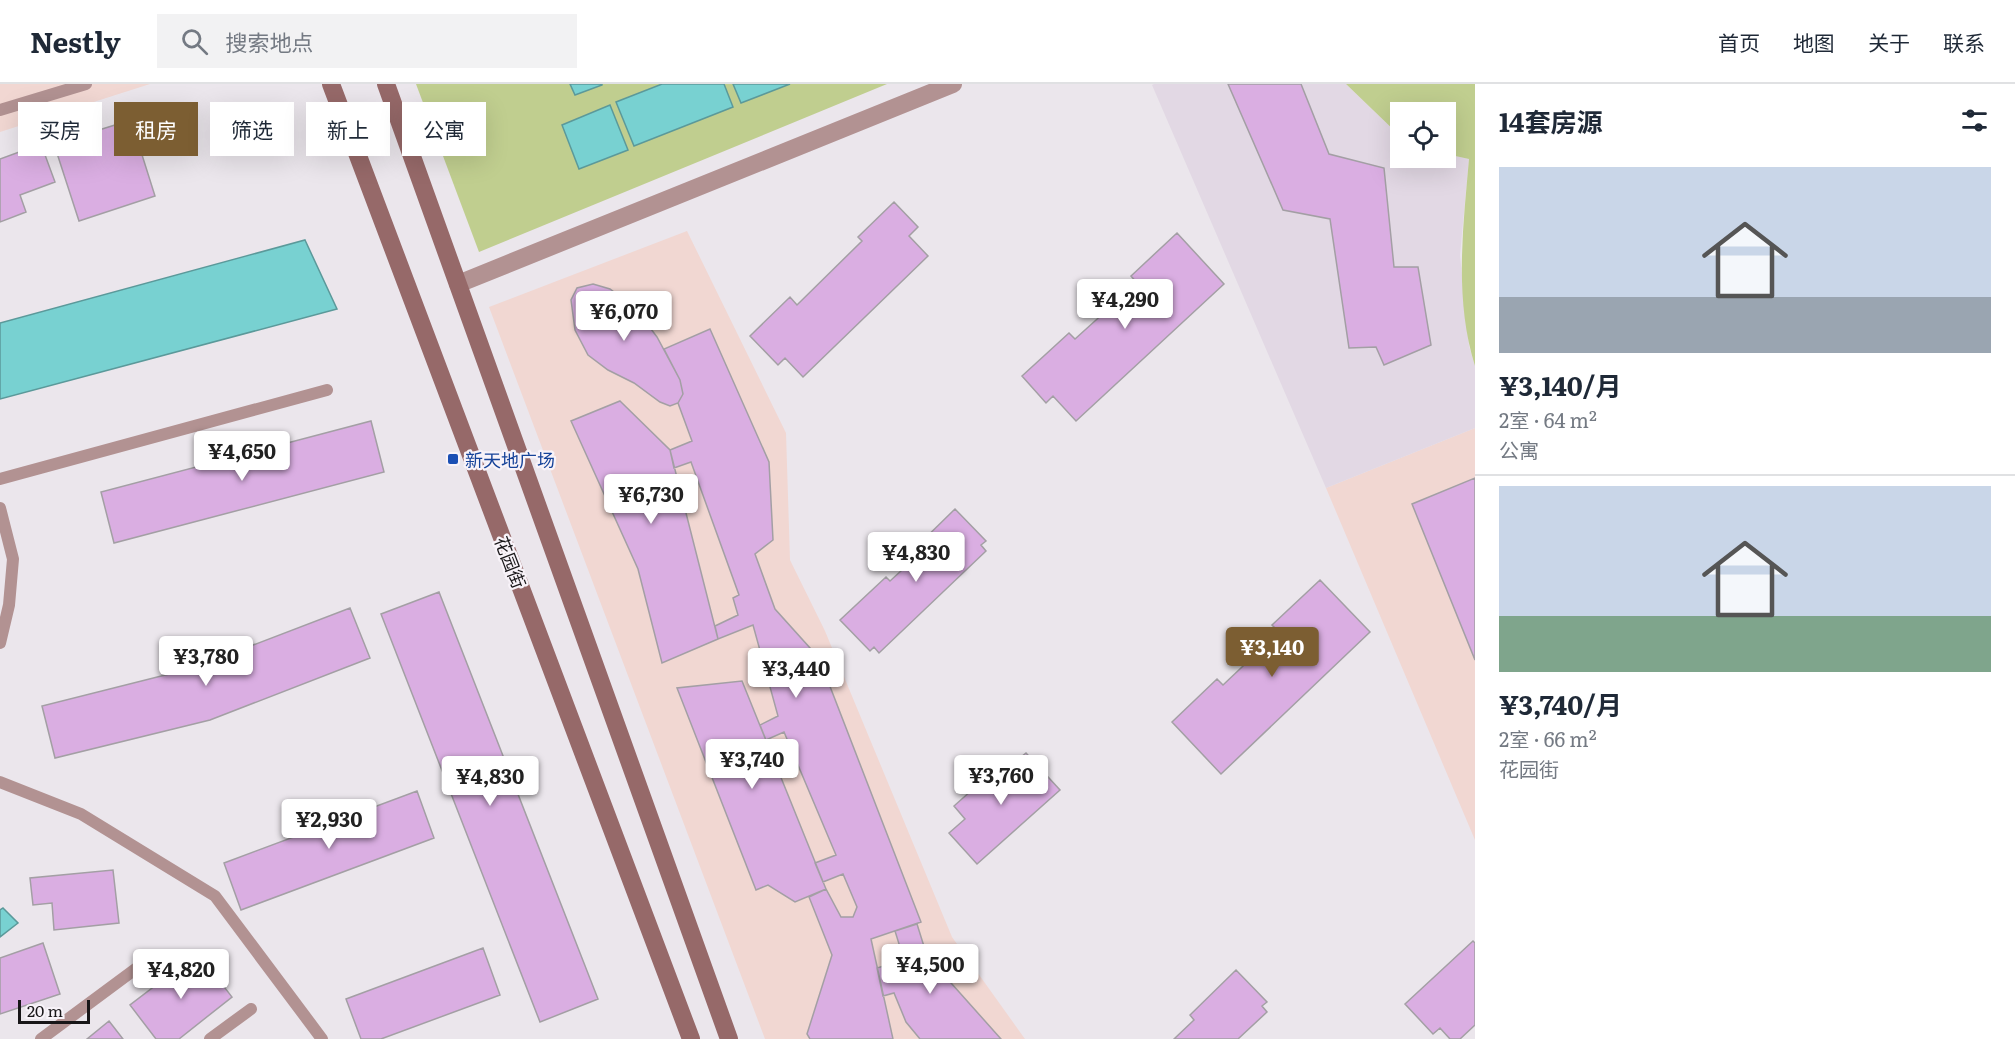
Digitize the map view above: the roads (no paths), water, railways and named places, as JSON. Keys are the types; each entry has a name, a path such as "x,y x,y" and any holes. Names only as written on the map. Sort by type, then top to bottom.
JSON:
{"main road":[{"name":"花园街","path":"331,84 691,1039"},
{"path":"386,84 729,1039"}],"street":[{"path":"458,284 953,84"}],"lane":[{"path":"0,110 86,84"},
{"path":"0,479 327,390"},
{"path":"0,508 13,559 9,604 0,644"},
{"path":"0,782 81,814 215,896 322,1039"},
{"path":"41,1039 153,956"},
{"path":"210,1039 250,1009"}],"water":[{"path":"570,84 602,84 602,85 575,95"},
{"path":"662,84 724,84 733,107 634,146 616,102"},
{"path":"733,84 790,84 741,103"},
{"path":"610,105 628,150 579,169 562,125"},
{"path":"305,240 337,309 0,399 0,323"},
{"path":"3,908 18,923 0,937 0,910"}],"place":[{"name":"新天地广场","path":"453,459"}]}
